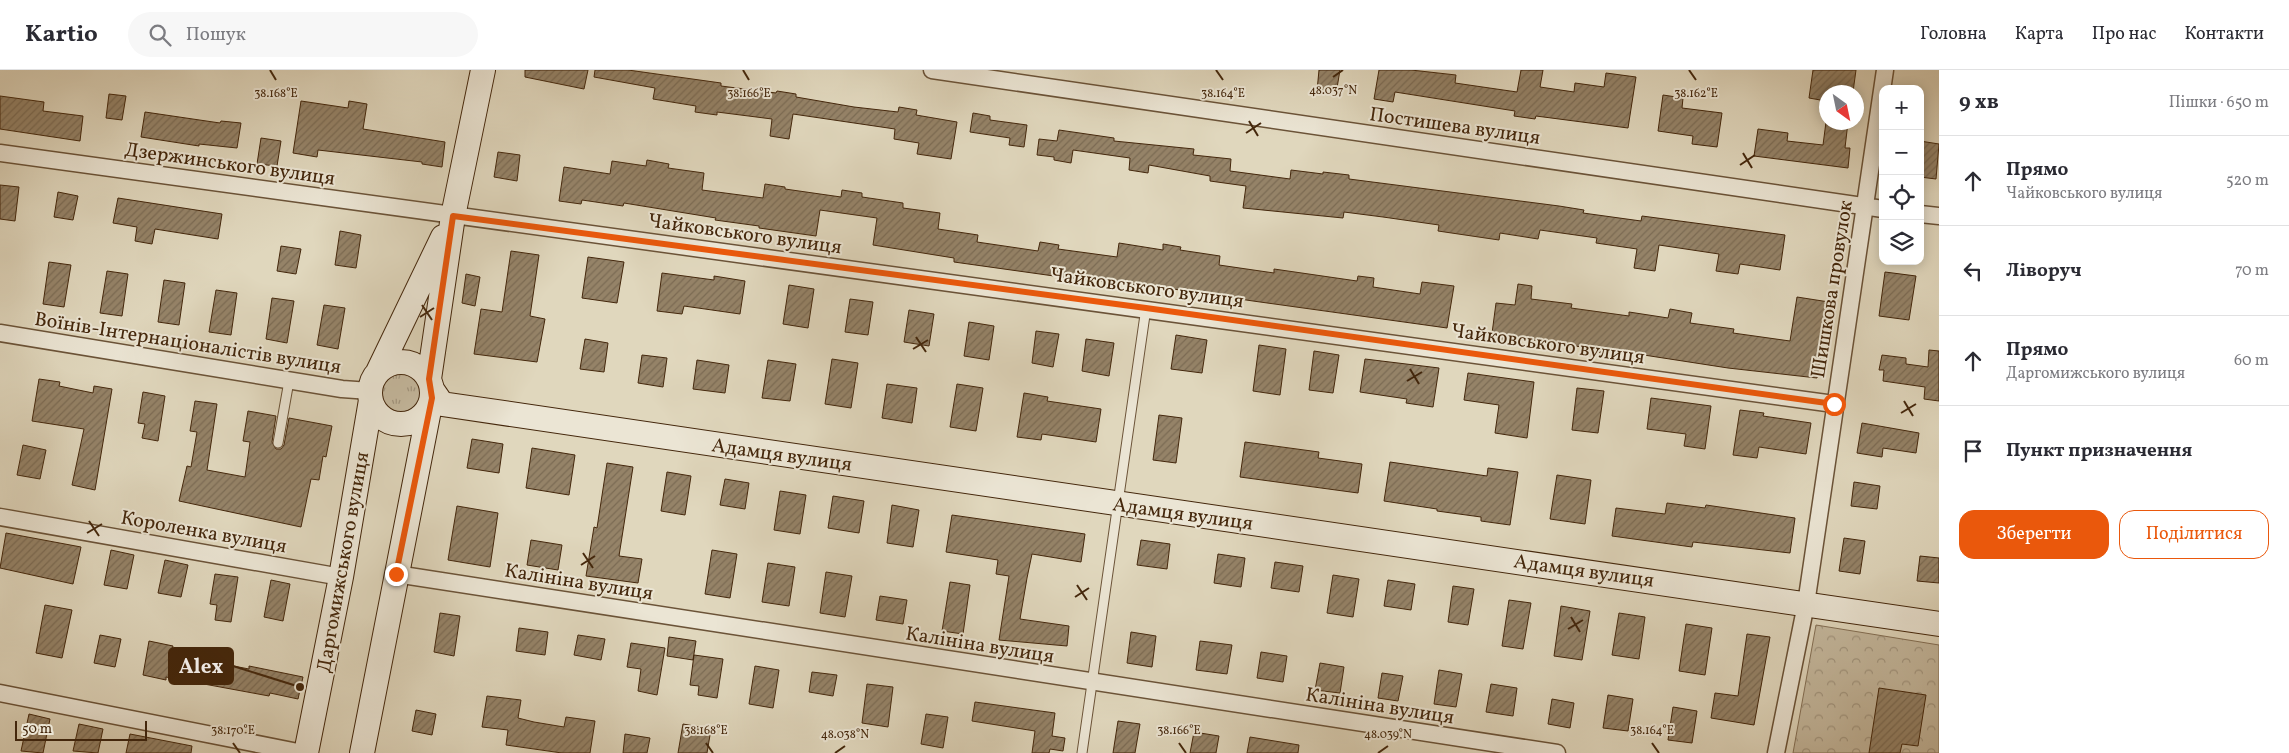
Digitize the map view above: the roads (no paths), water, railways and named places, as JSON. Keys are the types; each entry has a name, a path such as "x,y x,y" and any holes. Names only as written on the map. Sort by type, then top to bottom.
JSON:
{"street":[{"path":"362,753 431,392 453,216 483,70"},
{"name":"Постишева вулиця","path":"932,70 1879,208"},
{"name":"Шишкова провулок","path":"1776,753 1806,604 1834,404 1866,206 1885,70"},
{"name":"Дзержинського вулиця","path":"0,153 453,216"},
{"path":"1924,214 1939,216"},
{"name":"Чайковського вулиця","path":"453,216 1146,308 1834,404"},
{"name":"Даргомижського вулиця","path":"305,753 341,577 373,388 453,216"},
{"name":"Воїнів-Інтернаціоналістів вулиця","path":"0,333 289,381 373,388"},
{"path":"406,362 415,365 431,392 417,420 398,424 381,417 373,388 386,365 406,362"},
{"name":"Адамця вулиця","path":"431,392 442,404 1939,624"},
{"name":"Короленка вулиця","path":"0,517 341,577"},
{"name":"Калініна вулиця","path":"396,574 1093,683 1557,753"},
{"path":"0,692 305,753"}],"lane":[{"path":"1082,753 1146,308"},
{"path":"278,443 289,381"}],"place":[{"name":"Alex","path":"300,687"}]}
